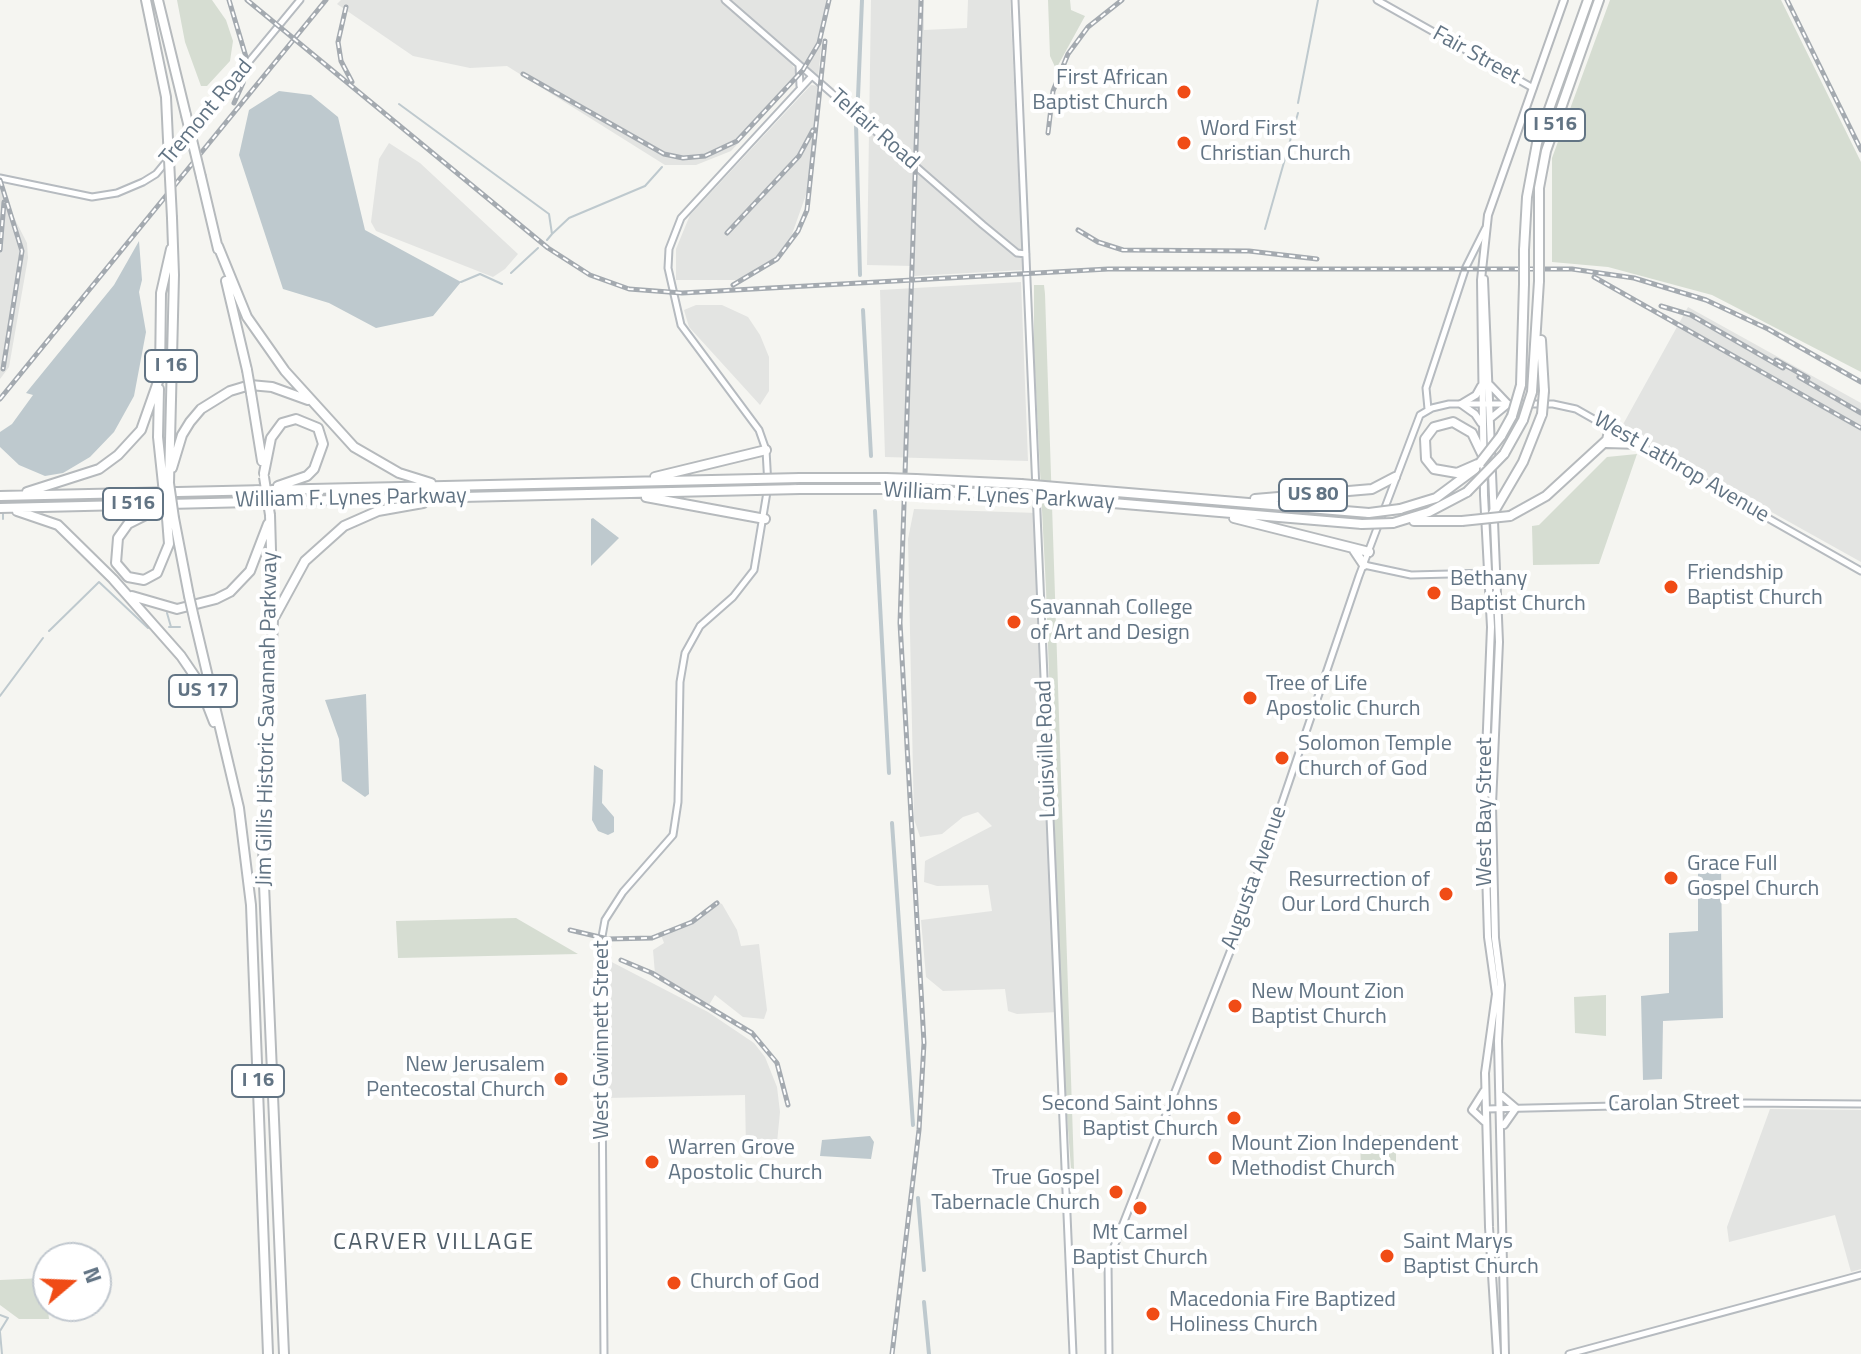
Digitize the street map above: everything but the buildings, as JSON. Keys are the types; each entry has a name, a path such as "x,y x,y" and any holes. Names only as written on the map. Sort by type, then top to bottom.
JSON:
{"highway":[{"name":"Jim Gillis Historic Savannah Parkway","path":"146,0 166,97 172,218 174,275 166,483 170,518 239,808 251,905 268,1354"},
{"name":"Jim Gillis Historic Savannah Parkway","path":"158,0 247,370 270,515 273,620 263,861 284,1354"},
{"name":"William F. Lynes Parkway","path":"1,496 886,478 1021,484 1369,513 1400,509 1436,498 1478,464 1501,436 1512,416 1521,385 1527,197 1537,143 1588,0"},
{"name":"William F. Lynes Parkway","path":"0,508 887,489 1018,495 1362,524 1397,522 1438,508 1467,492 1504,454 1523,420 1532,392 1539,281 1539,188 1546,151 1599,0"},
{"path":"218,246 247,317 285,371 354,447 385,466 419,480 464,485"},
{"path":"166,483 158,437 161,293 171,249"},
{"path":"1492,515 1523,462 1542,414 1544,391 1539,281"},
{"path":"1,496 70,481 99,469 118,455 141,430 160,376"},
{"path":"166,483 182,435 201,409 213,400 250,385 289,391 315,405"},
{"path":"264,475 271,438 282,423 296,419 318,428 323,444 314,469 296,481 266,490"},
{"path":"1440,423 1459,423 1472,433 1478,464 1457,473 1434,469 1424,451 1428,432 1440,423"},
{"path":"1397,522 1462,521 1510,516 1546,496 1602,446 1610,437 1610,427"},
{"path":"1602,446 1619,441 1641,444"},
{"path":"587,484 667,476 766,450"},
{"name":"US 80","path":"1228,500 1372,489 1395,477"},
{"path":"1372,489 1389,494"},
{"path":"618,494 765,519"},
{"path":"273,620 305,561 344,526 402,505 513,496"},
{"path":"170,518 169,544 157,573 144,580 128,577 116,563 118,538 128,524 149,511 281,504 295,500"},
{"name":"US 17","path":"0,508 32,513 58,525 127,594 198,681 209,704 231,791 239,808"},
{"name":"US 80","path":"1218,513 1369,552"},
{"path":"127,594 177,609 230,592 257,558 270,515"},
{"path":"1350,548 1364,565"}],"main road":[{"name":"Tremont Road","path":"0,178 92,197 117,193 143,182 156,174 300,0"},
{"name":"Telfair Road","path":"725,0 994,235 1017,253 1026,254"},
{"name":"Louisville Road","path":"1015,0 1073,1354"},
{"name":"Fair Street","path":"1377,0 1533,88"},
{"name":"West Bay Street","path":"1504,1350 1486,1124 1487,1046 1496,994 1488,937 1484,804 1492,515 1483,267 1485,229 1564,0"},
{"path":"799,64 800,87 821,84"},
{"name":"West Gwinnett Street","path":"604,1354 599,954 605,920 623,892 673,835 678,802 680,682 685,653 700,626 733,597 754,570 765,519 766,450 746,410 719,379 681,325 668,268 669,249 681,218 811,75"},
{"name":"Augusta Avenue","path":"1109,1354 1108,1262 1239,929 1395,477 1415,423 1428,409 1425,392 1466,267 1485,229"},
{"path":"1482,427 1475,414 1461,404 1485,385 1508,404 1496,412 1489,422"},
{"name":"West Lathrop Avenue","path":"1428,409 1461,404 1565,406 1641,444 1861,571"},
{"name":"West Bay Street","path":"1486,405 1478,464 1499,642 1492,805 1495,938 1501,985 1498,1041 1504,1350"},
{"path":"1364,565 1411,575 1492,573"},
{"path":"1486,1088 1472,1110 1486,1124"},
{"path":"1501,1095 1516,1108 1507,1116 1502,1133"},
{"name":"Carolan Street","path":"1486,1109 1861,1104"},
{"path":"1569,1354 1861,1275"},
{"path":"1496,1354 1504,1350"}],"shaded area":[{"path":"177,0 212,0 226,20 233,41 230,61 207,86 201,86 185,42"},
{"path":"341,0 721,0 789,59 799,77 731,151 696,165 665,165 507,66 470,68 413,56 337,4"},
{"path":"729,0 826,0 818,78"},
{"path":"871,0 924,0 924,30 967,28 968,0 1010,0 1023,270 913,276 913,266 867,265"},
{"path":"1048,0 1070,0 1071,10 1085,16 1056,69 1050,56"},
{"path":"1610,0 1781,0 1861,162 1861,372 1712,295 1608,267 1552,262 1552,158"},
{"path":"811,85 819,86 807,192 791,237 774,259 748,276 736,280 676,280 676,249 690,215"},
{"path":"279,91 311,95 338,117 365,230 461,282 433,316 376,328 329,303 283,289 239,155 249,110"},
{"path":"389,143 420,163 518,254 505,269 493,277 376,231 371,222 379,159"},
{"path":"0,190 27,243 28,258 9,367 0,379"},
{"path":"139,241 142,280 139,292 146,332 134,396 114,432 90,457 63,473 45,476 19,465 0,447 0,432 12,424 33,395 26,393 114,285"},
{"path":"1021,282 1028,461 885,457 880,290"},
{"path":"1034,285 1044,285 1045,294 1074,1169 1071,1168 1067,1116 1060,984 1034,352"},
{"path":"696,305 722,305 748,317 760,335 769,357 769,391 760,405 689,327 684,310"},
{"path":"1688,307 1861,403 1861,562 1621,428"},
{"path":"1637,454 1599,564 1533,565 1532,526 1539,525 1607,457"},
{"path":"914,509 1038,513 1058,1012 1017,1014 1008,1011 1005,989 943,991 926,977 921,920 992,911 988,885 937,886 924,882 925,861 992,826 978,812 963,817 942,834 920,837 914,819 908,539"},
{"path":"591,519 619,538 591,566"},
{"path":"366,694 369,794 365,797 342,781 339,739 325,700"},
{"path":"594,765 603,770 602,803 614,817 614,832 608,835 598,831 592,820"},
{"path":"1710,862 1721,863 1723,1018 1663,1021 1662,1079 1643,1080 1641,996 1669,993 1669,933 1698,931 1698,871"},
{"path":"715,901 722,904 737,930 741,946 759,944 767,1010 764,1019 743,1017 715,995 709,1005 655,974 653,950 664,943 661,935 690,922"},
{"path":"516,918 578,954 398,958 396,921"},
{"path":"604,958 708,1012 754,1043 765,1057 777,1087 780,1112 776,1153 746,1149 745,1095 607,1098"},
{"path":"1606,995 1606,1036 1575,1033 1574,997"},
{"path":"1770,1109 1861,1110 1861,1269 1851,1272 1835,1215 1729,1242 1727,1227"},
{"path":"1383,1135 1396,1143 1396,1167 1361,1172 1360,1136"},
{"path":"870,1136 874,1142 871,1159 820,1156 822,1140"},
{"path":"32,1279 32,1319 19,1319 0,1305 0,1280"}],"waterway":[{"path":"858,97 862,0"},
{"path":"1298,103 1318,0"},
{"path":"399,104 549,214 552,234 547,240"},
{"path":"1265,229 1298,113"},
{"path":"856,123 860,275"},
{"path":"552,234 569,218 645,186 662,167"},
{"path":"511,273 538,248"},
{"path":"461,282 480,274 502,284"},
{"path":"863,310 871,456"},
{"path":"875,511 889,773"},
{"path":"3,513 3,519"},
{"path":"49,631 99,582 148,628"},
{"path":"167,613 171,627"},
{"path":"169,627 180,627"},
{"path":"0,696 43,638"},
{"path":"892,823 913,1125"},
{"path":"918,1198 924,1270"},
{"path":"924,1302 929,1354"},
{"path":"0,1315 8,1318 0,1331"},
{"path":"0,1332 2,1354"}],"railway":[{"path":"229,0 246,57 243,83 234,103"},
{"path":"247,0 548,248 590,275 629,289 682,293 1108,269 1572,269 1634,278 1706,300 1768,329 1861,382"},
{"path":"0,399 326,0"},
{"path":"523,74 664,154 683,158 705,156 737,141 803,70 819,43 829,0"},
{"path":"892,1354 919,1130 924,1043 900,623 921,0"},
{"path":"1048,133 1053,91 1068,54 1088,27 1122,0"},
{"path":"1787,0 1861,150"},
{"path":"346,7 338,42 341,61 352,82"},
{"path":"733,285 777,259 798,231 807,210 825,41"},
{"path":"727,233 799,156 813,130"},
{"path":"0,180 22,251 3,369"},
{"path":"0,250 4,202"},
{"path":"1078,230 1098,242 1123,250 1249,251 1317,259"},
{"path":"1594,277 1861,428"},
{"path":"1661,306 1691,315 1783,368"},
{"path":"1776,360 1808,378"},
{"path":"1799,377 1861,413"},
{"path":"570,930 608,939 652,938 692,922 717,903"},
{"path":"621,960 652,973 752,1033 777,1063 788,1105"}],"place":[{"name":"First African Baptist Church","path":"1184,92"},
{"name":"Word First Christian Church","path":"1184,143"},
{"name":"Friendship Baptist Church","path":"1671,587"},
{"name":"Bethany Baptist Church","path":"1434,593"},
{"name":"Savannah College of Art and Design","path":"1014,622"},
{"name":"Tree of Life Apostolic Church","path":"1250,698"},
{"name":"Solomon Temple Church of God","path":"1282,758"},
{"name":"Grace Full Gospel Church","path":"1671,878"},
{"name":"Resurrection of Our Lord Church","path":"1446,894"},
{"name":"New Mount Zion Baptist Church","path":"1235,1006"},
{"name":"New Jerusalem Pentecostal Church","path":"561,1079"},
{"name":"Second Saint Johns Baptist Church","path":"1234,1118"},
{"name":"Mount Zion Independent Methodist Church","path":"1215,1158"},
{"name":"Warren Grove Apostolic Church","path":"652,1162"},
{"name":"True Gospel Tabernacle Church","path":"1116,1192"},
{"name":"Mt Carmel Baptist Church","path":"1140,1208"},
{"name":"Saint Marys Baptist Church","path":"1387,1256"},
{"name":"Church of God","path":"674,1283"},
{"name":"Macedonia Fire Baptized Holiness Church","path":"1153,1314"}],"district":[{"name":"CARVER VILLAGE","path":"434,1243"}]}
